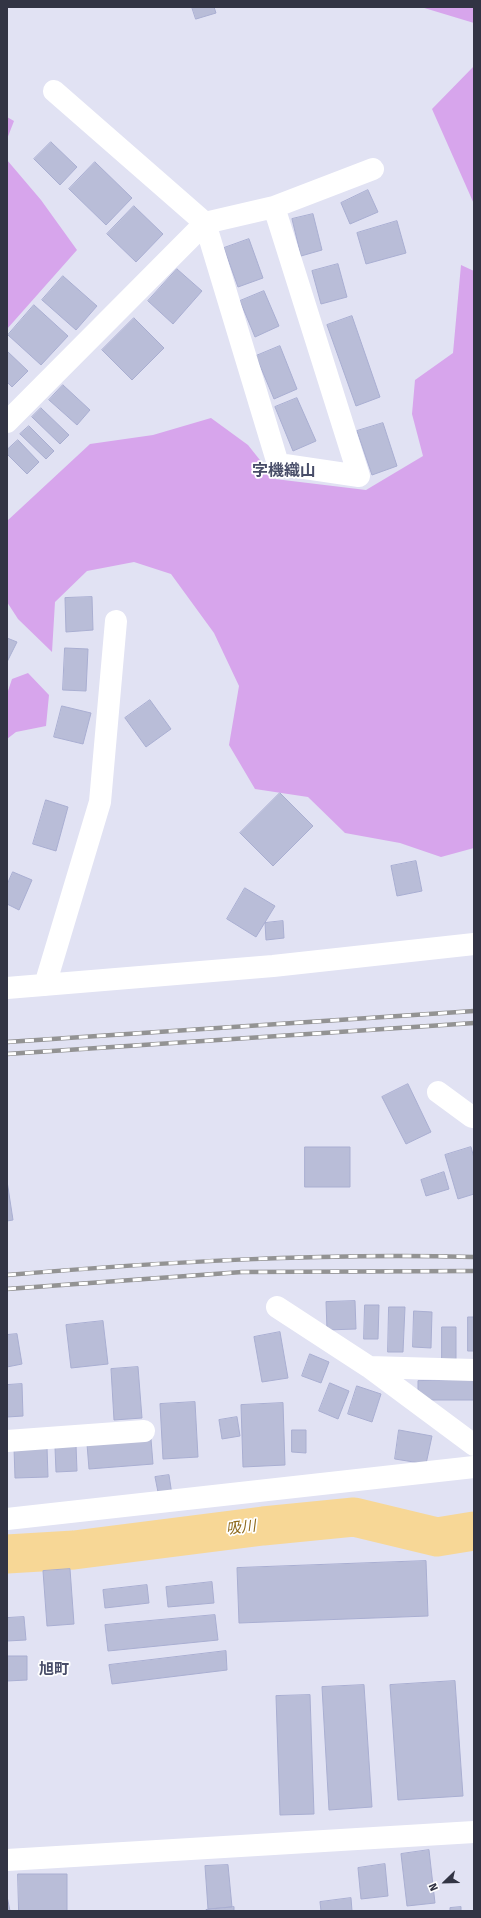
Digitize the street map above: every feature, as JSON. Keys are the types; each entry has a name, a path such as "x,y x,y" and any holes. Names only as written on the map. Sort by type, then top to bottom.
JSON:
{"street":[{"path":"54,91 205,223 278,464 358,476 274,207"},
{"path":"7,422 205,223 274,207 374,169"},
{"path":"45,985 100,802 116,621"},
{"path":"7,988 265,966 474,944"},
{"path":"438,1092 474,1117"},
{"path":"277,1307 369,1366 474,1445"},
{"path":"369,1366 474,1370"},
{"path":"7,1441 144,1431"},
{"path":"7,1519 474,1467"},
{"path":"7,1860 474,1832"}],"shaded area":[{"path":"421,7 474,7 474,23"},
{"path":"474,66 474,204 432,109"},
{"path":"7,117 14,121 7,139"},
{"path":"7,160 41,200 77,250 7,329"},
{"path":"461,265 474,271 474,848 441,857 400,843 345,833 308,797 255,789 229,745 239,686 214,633 171,574 134,562 87,571 55,602 52,652 18,619 7,602 7,521 90,444 153,435 211,418 248,445 275,479 366,490 423,456 412,414 415,380 453,353"},
{"path":"28,673 49,695 46,726 16,732 7,739 7,694 12,679"}],"building":[{"path":"192,7 214,7 216,13 196,19"},
{"path":"51,142 77,167 60,185 34,159"},
{"path":"95,162 132,198 106,225 69,189"},
{"path":"368,190 378,212 350,224 341,203"},
{"path":"134,206 163,234 136,262 107,234"},
{"path":"313,214 322,250 301,256 292,219"},
{"path":"397,221 406,253 366,264 357,233"},
{"path":"249,239 263,278 238,287 224,248"},
{"path":"338,264 347,297 321,304 312,271"},
{"path":"177,269 202,291 173,324 148,301"},
{"path":"63,276 97,306 76,330 42,300"},
{"path":"264,291 279,326 255,337 240,301"},
{"path":"34,305 68,336 41,365 8,335"},
{"path":"352,316 380,397 356,406 327,325"},
{"path":"134,318 164,348 132,380 102,350"},
{"path":"280,346 297,389 274,399 256,356"},
{"path":"7,351 28,371 12,387 7,382"},
{"path":"63,385 90,410 77,425 49,400"},
{"path":"297,398 316,441 293,451 275,407"},
{"path":"41,408 69,435 60,444 32,417"},
{"path":"383,423 397,466 372,475 357,431"},
{"path":"29,426 54,451 46,459 20,434"},
{"path":"18,440 39,462 27,474 7,454 7,450"},
{"path":"92,597 93,630 66,632 65,598"},
{"path":"7,638 17,642 7,662"},
{"path":"65,648 88,649 86,691 63,690"},
{"path":"150,700 171,729 146,747 125,718"},
{"path":"62,706 91,713 83,744 54,737"},
{"path":"280,793 313,826 273,866 240,833"},
{"path":"46,800 68,807 56,851 33,844"},
{"path":"416,861 422,891 397,896 391,866"},
{"path":"13,872 32,880 19,910 7,904 7,885"},
{"path":"245,888 275,906 256,937 227,919"},
{"path":"283,921 284,938 266,940 265,923"},
{"path":"408,1084 431,1132 406,1144 382,1097"},
{"path":"305,1147 350,1147 350,1187 305,1187"},
{"path":"471,1147 474,1158 474,1194 458,1199 445,1155"},
{"path":"444,1172 449,1189 426,1196 421,1180"},
{"path":"7,1181 13,1220 7,1221"},
{"path":"355,1301 356,1329 327,1330 326,1302"},
{"path":"365,1305 379,1305 378,1339 364,1339"},
{"path":"389,1307 405,1307 403,1352 388,1352"},
{"path":"414,1311 432,1312 431,1348 413,1347"},
{"path":"468,1317 474,1317 474,1351 468,1351"},
{"path":"103,1321 108,1364 71,1368 66,1325"},
{"path":"442,1327 456,1327 456,1359 442,1359"},
{"path":"280,1332 288,1378 262,1382 254,1337"},
{"path":"17,1334 22,1364 7,1367 7,1335"},
{"path":"310,1354 329,1362 321,1383 302,1376"},
{"path":"138,1367 142,1418 114,1420 111,1369"},
{"path":"474,1380 474,1400 418,1400 418,1381"},
{"path":"330,1383 349,1391 338,1419 319,1411"},
{"path":"22,1384 23,1416 7,1417 7,1385"},
{"path":"357,1386 381,1394 372,1422 348,1414"},
{"path":"195,1402 198,1457 163,1459 160,1404"},
{"path":"283,1403 285,1465 243,1467 241,1405"},
{"path":"237,1417 240,1436 222,1439 219,1420"},
{"path":"292,1430 306,1430 306,1453 292,1452"},
{"path":"399,1430 432,1436 426,1464 395,1459"},
{"path":"151,1439 153,1464 89,1469 87,1444"},
{"path":"76,1445 77,1471 56,1472 55,1447"},
{"path":"47,1447 48,1477 15,1478 14,1448"},
{"path":"169,1475 172,1495 159,1497 155,1477"},
{"path":"426,1561 428,1616 239,1623 237,1568"},
{"path":"70,1569 74,1624 47,1626 43,1571"},
{"path":"212,1582 214,1603 168,1607 166,1587"},
{"path":"147,1585 149,1603 105,1608 103,1590"},
{"path":"215,1615 218,1640 108,1651 105,1625"},
{"path":"24,1617 26,1640 7,1641 7,1618"},
{"path":"226,1651 227,1670 112,1684 109,1665"},
{"path":"7,1656 27,1656 27,1680 7,1681"},
{"path":"455,1681 463,1796 398,1800 390,1685"},
{"path":"364,1685 372,1807 329,1810 322,1687"},
{"path":"310,1695 314,1814 280,1815 276,1696"},
{"path":"429,1850 435,1903 407,1906 401,1854"},
{"path":"385,1864 388,1896 361,1899 358,1868"},
{"path":"228,1865 232,1907 208,1909 205,1866"},
{"path":"18,1874 67,1874 67,1911 19,1911"},
{"path":"7,1896 10,1911 7,1911"},
{"path":"351,1898 352,1911 321,1911 320,1902"},
{"path":"234,1907 234,1911 206,1911 206,1910"},
{"path":"461,1907 461,1911 450,1911 450,1908"}],"waterway":[{"name":"吸川","path":"7,1554 74,1550 263,1526 354,1517 437,1537 474,1531"}],"railway":[{"path":"7,1042 474,1011"},
{"path":"7,1054 474,1023"},
{"path":"7,1275 123,1266 240,1260 357,1256 474,1257"},
{"path":"7,1289 242,1272 474,1271"}],"district":[{"name":"字機織山","path":"284,472"},
{"name":"旭町","path":"54,1670"}]}
